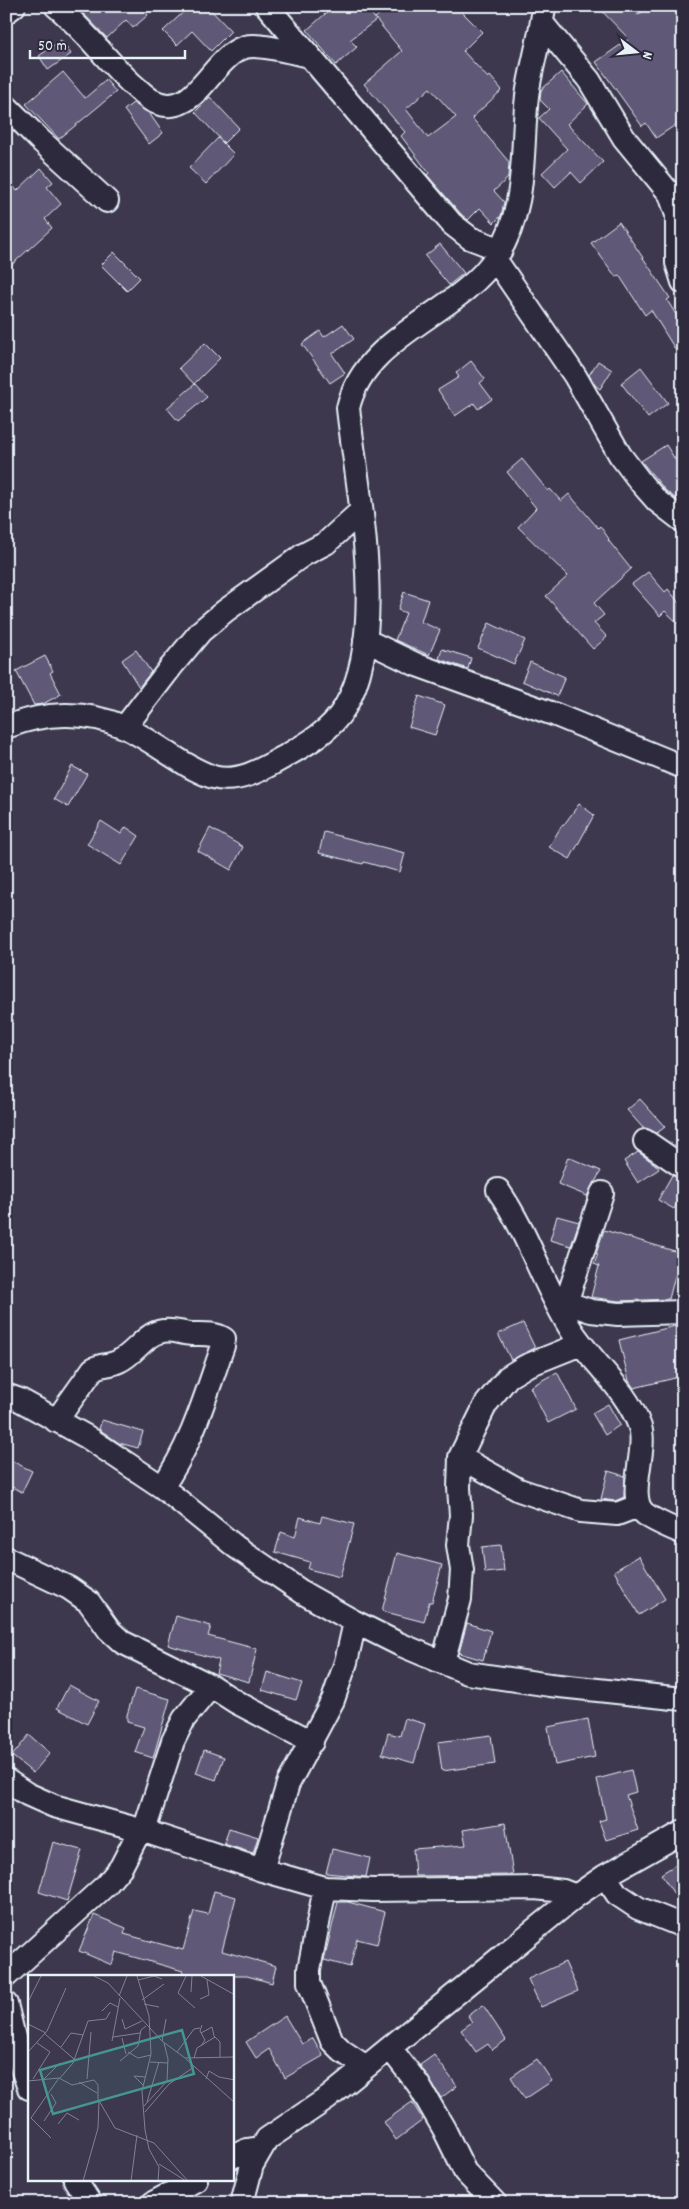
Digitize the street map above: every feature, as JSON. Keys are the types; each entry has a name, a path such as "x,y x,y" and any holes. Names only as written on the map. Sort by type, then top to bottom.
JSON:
{"street":[{"path":"6,12 14,6"},
{"path":"56,6 74,21 123,76 150,100 165,105 177,105 194,95 230,53 247,46 277,49 309,56"},
{"path":"267,6 452,224 470,238 498,255 575,376 620,455 652,495 683,521"},
{"path":"10,723 39,717 62,715 90,717 125,727 182,762 211,776 233,780 308,744 332,724 344,708 354,688 365,640 367,596 348,408 360,377 377,356 480,276 507,241 514,218 522,171 528,95 543,15"},
{"path":"543,15 589,80 624,138 670,194 677,215 677,263 683,282"},
{"path":"6,106 38,139 107,201"},
{"path":"125,727 201,631 225,611 303,555 326,543 360,512"},
{"path":"365,640 416,665 556,715 683,767"},
{"path":"645,1141 683,1167"},
{"path":"498,1190 561,1301 581,1344 607,1375 637,1418 642,1434 643,1446 637,1495 638,1506 645,1514 683,1533"},
{"path":"561,1301 602,1193"},
{"path":"561,1301 591,1311 618,1314 683,1312"},
{"path":"56,1421 93,1369 120,1361 154,1333 173,1330 222,1337 224,1339 224,1346 196,1421 176,1467 162,1486"},
{"path":"443,1662 460,1600 462,1570 458,1545 461,1515 458,1488 460,1456 486,1404 508,1377 526,1366 581,1344"},
{"path":"6,1395 20,1400 87,1437 162,1486 236,1547 305,1594 355,1622 443,1662 468,1673 493,1678 683,1699"},
{"path":"460,1456 520,1490 581,1511 617,1514 638,1506"},
{"path":"6,1558 69,1588 89,1602 109,1630 122,1642 211,1686 312,1742"},
{"path":"262,1870 288,1784 333,1700 346,1662 355,1622"},
{"path":"6,1976 106,1885 120,1867 142,1830 173,1741 184,1719 211,1686"},
{"path":"6,1780 27,1794 54,1806 142,1830 262,1870 325,1888 373,1890 536,1888 563,1891 576,1896"},
{"path":"242,2203 252,2164 267,2138 328,2098 576,1896 605,1876 683,1832"},
{"path":"605,1876 617,1894 638,1908 683,1926"},
{"path":"325,1888 309,1969 309,1984 332,2041 342,2052 366,2067"},
{"path":"6,2004 20,2066 28,2086"},
{"path":"390,2048 418,2084 444,2129 465,2172 495,2203"},
{"path":"234,2156 247,2150 260,2148"},
{"path":"76,2182 90,2203"},
{"path":"153,2203 192,2182"}],"building":[{"path":"76,6 140,6 148,15 133,28 126,20 107,38"},
{"path":"190,6 207,6 231,31 211,51 192,31 177,45 163,31"},
{"path":"334,6 366,6 376,20 350,40 357,47 336,65 307,30"},
{"path":"389,6 456,6 482,32 463,51 502,90 472,118 509,162 508,178 494,191 504,202 501,216 494,223 480,208 468,220 461,214 427,175 429,173 401,136 405,132 364,84 402,51 375,18","holes":["430,88 456,117 428,138 406,109"]},
{"path":"597,6 631,6 638,15 650,6 683,6 683,120 656,138 646,123 642,126 596,62 629,39"},
{"path":"61,40 71,54 48,70 39,56"},
{"path":"63,72 85,98 106,80 116,92 59,139 26,104"},
{"path":"561,72 588,104 567,124 603,162 581,183 571,172 555,187 542,173 567,149 539,118 549,109 540,100 541,90"},
{"path":"210,97 239,128 224,143 195,112"},
{"path":"133,103 149,113 163,133 149,144 124,110"},
{"path":"218,138 234,154 206,184 189,168"},
{"path":"41,168 53,182 47,187 61,204 45,219 52,228 6,270 6,176 17,191"},
{"path":"619,222 670,298 667,300 683,326 683,362 651,310 645,315 619,275 616,277 591,243"},
{"path":"440,244 464,273 449,285 425,256"},
{"path":"114,252 140,278 127,291 101,265"},
{"path":"343,324 354,339 332,354 345,373 330,383 302,344 320,331 324,337"},
{"path":"205,343 220,358 194,384 179,368"},
{"path":"471,361 485,379 480,383 492,399 478,409 474,403 455,416 438,390 459,377 456,373"},
{"path":"598,361 612,370 600,389 589,375"},
{"path":"641,367 668,403 648,418 621,383"},
{"path":"195,384 207,397 178,421 167,408"},
{"path":"666,445 683,472 683,497 678,500 666,491 641,461"},
{"path":"522,459 548,491 550,489 561,501 569,494 598,528 600,526 608,540 631,569 594,603 604,615 594,623 607,637 593,649 546,596 568,576 518,527 536,508 507,472"},
{"path":"648,572 665,592 668,589 683,608 683,628 665,611 660,616 632,584"},
{"path":"404,592 428,600 421,622 440,630 429,655 395,640 406,613 398,610"},
{"path":"489,623 525,640 514,664 478,648"},
{"path":"442,649 471,658 468,669 439,659"},
{"path":"136,650 151,672 139,687 122,660"},
{"path":"45,656 53,671 50,673 61,694 43,704 34,705 16,671"},
{"path":"530,662 565,677 557,696 522,681"},
{"path":"419,696 445,705 435,735 409,727"},
{"path":"72,766 87,774 68,807 54,799"},
{"path":"579,804 594,815 570,859 549,847 562,825"},
{"path":"101,821 121,834 126,827 139,836 121,865 87,844"},
{"path":"210,828 243,847 231,870 198,851"},
{"path":"324,832 405,853 400,872 364,862 363,864 319,853"},
{"path":"640,1099 665,1127 657,1133 643,1128 627,1110"},
{"path":"638,1152 659,1169 638,1183 624,1161"},
{"path":"568,1157 601,1171 587,1196 558,1184"},
{"path":"672,1175 683,1180 683,1193 674,1209 658,1200"},
{"path":"557,1216 579,1222 571,1246 550,1240"},
{"path":"604,1230 681,1253 669,1299 619,1301 591,1297 599,1266 594,1264"},
{"path":"523,1323 535,1348 511,1360 498,1334"},
{"path":"675,1326 679,1346 683,1345 683,1376 634,1388 629,1381 619,1340"},
{"path":"557,1372 576,1409 548,1423 530,1387"},
{"path":"608,1404 620,1425 605,1435 592,1413"},
{"path":"102,1420 143,1432 138,1448 119,1443 99,1429"},
{"path":"6,1458 32,1471 22,1492 6,1484"},
{"path":"608,1471 625,1476 624,1497 615,1501 601,1499"},
{"path":"322,1516 354,1524 340,1577 308,1569 310,1562 275,1552 281,1532 295,1537 300,1517 320,1523"},
{"path":"501,1545 504,1571 485,1573 482,1547"},
{"path":"397,1553 442,1565 432,1602 429,1602 424,1622 382,1611"},
{"path":"639,1556 665,1599 639,1615 614,1571"},
{"path":"176,1616 211,1626 208,1636 257,1649 249,1682 216,1673 219,1660 168,1645"},
{"path":"467,1623 491,1631 483,1660 459,1653"},
{"path":"267,1672 302,1683 296,1700 262,1690"},
{"path":"69,1685 99,1701 87,1724 57,1708"},
{"path":"135,1689 170,1699 153,1758 135,1752 144,1727 127,1722 127,1715"},
{"path":"405,1718 425,1724 414,1763 382,1754 388,1733 400,1736"},
{"path":"588,1719 595,1757 555,1765 548,1727"},
{"path":"29,1735 50,1753 33,1773 12,1756"},
{"path":"491,1735 495,1764 442,1771 438,1742"},
{"path":"204,1750 224,1757 216,1780 196,1773"},
{"path":"631,1770 636,1792 626,1795 638,1830 606,1840 599,1821 606,1819 597,1779"},
{"path":"505,1823 513,1875 415,1876 413,1849 466,1845 463,1830"},
{"path":"229,1828 258,1837 253,1853 224,1844"},
{"path":"53,1842 82,1850 67,1901 39,1892"},
{"path":"332,1849 370,1858 366,1877 326,1873"},
{"path":"683,1860 683,1908 661,1874"},
{"path":"214,1891 236,1897 222,1951 276,1966 272,1983 247,1976 182,1975 183,1971 116,1952 112,1965 79,1951 94,1915 126,1928 124,1934 183,1950 194,1911 208,1914"},
{"path":"338,1902 348,1902 385,1912 377,1944 357,1939 350,1967 324,1960"},
{"path":"565,1962 578,1991 541,2007 528,1979"},
{"path":"483,2005 506,2040 492,2050 488,2044 476,2052 461,2030 472,2022 468,2016"},
{"path":"285,2016 302,2044 313,2038 323,2056 285,2078 269,2049 256,2058 246,2042"},
{"path":"434,2055 457,2086 441,2098 420,2065"},
{"path":"537,2059 552,2081 525,2099 511,2077"},
{"path":"412,2102 423,2120 396,2140 384,2122"}]}
